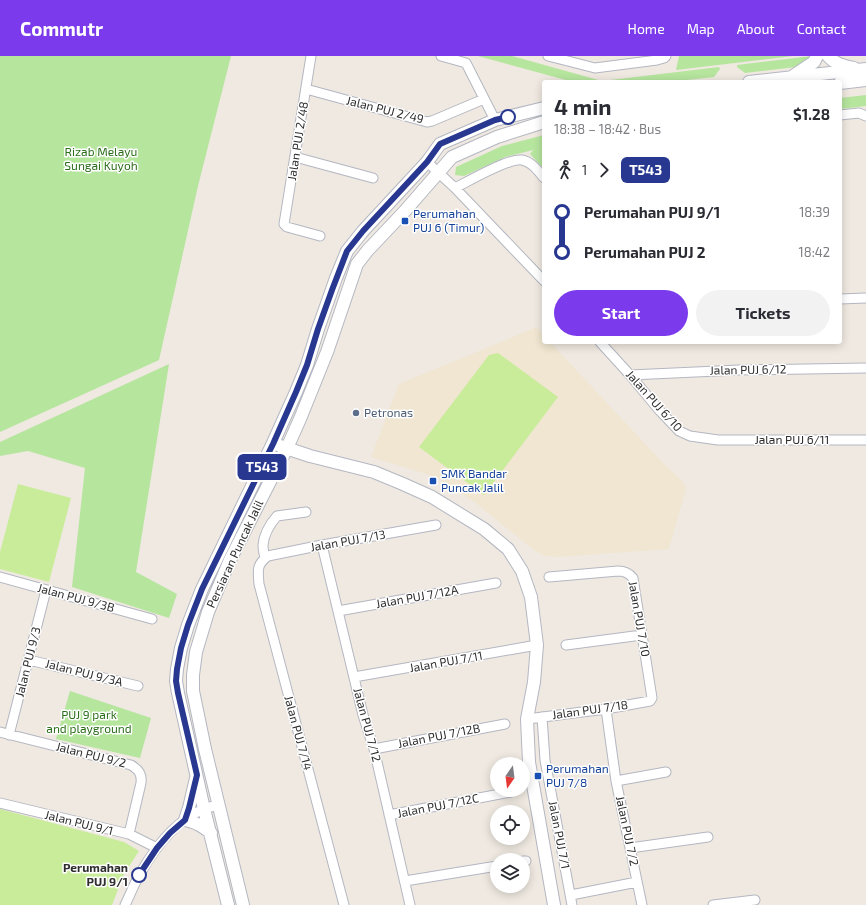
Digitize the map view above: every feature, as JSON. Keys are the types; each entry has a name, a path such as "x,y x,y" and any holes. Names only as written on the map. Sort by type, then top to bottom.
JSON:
{"main road":[{"path":"791,77 814,62 817,56"},
{"path":"823,56 825,78"},
{"path":"828,56 840,65 863,69"},
{"path":"766,80 791,77 825,78 863,69"},
{"path":"842,83 866,80"},
{"name":"Persiaran Puncak Jalil","path":"228,905 204,809 176,681 181,648 202,589 273,444 307,365 320,322 347,251 363,231 427,162 440,144 495,120 542,108"},
{"name":"Persiaran Puncak Jalil","path":"243,905 205,749 193,691 193,675 196,652 208,612 230,560 296,428 327,352 357,264 452,157 497,137 542,123"},
{"path":"296,428 296,434 299,442 310,456"},
{"path":"273,444 310,456 374,472 432,497 484,529 508,549 522,571 531,597 537,645 534,682 527,720 529,762 554,905"},
{"path":"277,467 292,458 310,456"},
{"path":"197,775 185,820 202,825 210,833"}],"street":[{"name":"Jalan PUJ 2/48","path":"311,56 284,222 285,226 320,236"},
{"path":"441,56 466,63 495,120"},
{"path":"548,56 595,68 656,60 666,56"},
{"name":"Jalan PUJ 2/49","path":"306,89 427,122 484,99"},
{"path":"842,115 859,113 866,116"},
{"path":"295,157 374,178"},
{"path":"455,188 489,170 517,160 523,160 534,166 542,176"},
{"path":"427,162 455,188 542,280"},
{"path":"842,299 866,298"},
{"name":"Jalan PUJ 6/10","path":"602,344 679,431 690,436 718,440"},
{"name":"Jalan PUJ 6/12","path":"630,375 739,370 866,368"},
{"name":"Jalan PUJ 6/11","path":"718,440 866,440"},
{"name":"Jalan PUJ 7/14","path":"306,512 277,516 272,522 266,535 263,546 263,559 258,569 259,584 344,905"},
{"name":"Jalan PUJ 7/13","path":"263,559 268,556 322,545 436,525"},
{"name":"Jalan PUJ 7/12","path":"322,545 363,715 374,749 410,905"},
{"name":"Jalan PUJ 7/10","path":"549,577 618,571 628,573 633,578 652,698"},
{"name":"Jalan PUJ 9/3B","path":"0,577 152,619"},
{"name":"Jalan PUJ 7/12A","path":"338,611 496,583"},
{"name":"Jalan PUJ 9/3","path":"10,734 46,590"},
{"path":"566,645 642,635"},
{"name":"Jalan PUJ 7/11","path":"354,677 537,645"},
{"name":"Jalan PUJ 9/3A","path":"29,660 138,686"},
{"name":"Jalan PUJ 7/18","path":"527,720 646,702 650,701 652,698"},
{"name":"Jalan PUJ 7/2","path":"606,709 616,781 642,905"},
{"name":"Jalan PUJ 7/1","path":"542,718 545,760 572,905"},
{"name":"Jalan PUJ 7/12B","path":"374,749 505,724"},
{"name":"Jalan PUJ 9/2","path":"0,732 131,765 137,768 142,777 129,834"},
{"path":"616,781 666,772"},
{"name":"Jalan PUJ 7/12C","path":"389,815 490,796"},
{"name":"Jalan PUJ 9/1","path":"0,803 129,834 157,848"},
{"path":"125,905 139,875 157,848 170,833 185,820 204,809 219,805"},
{"path":"630,848 708,837"},
{"path":"405,881 490,867"},
{"path":"571,895 637,882"},
{"path":"713,905 755,900"}],"shaded area":[{"path":"537,327 542,333 542,344 552,344 663,463 683,482 686,489 669,549 558,557 545,556 535,551 476,503 436,477 371,457 399,384"}],"green space":[{"name":"Rizab Melayu Sungai Kuyoh","path":"0,56 231,56 198,186 159,360 0,432"},
{"path":"478,56 512,56 598,80 566,80"},
{"path":"679,56 793,56 676,70"},
{"path":"812,56 804,66 745,73 737,67 737,65"},
{"path":"719,67 720,69 714,77 687,80 610,80"},
{"path":"866,95 866,106 842,109 842,98"},
{"path":"542,136 542,167 530,154 533,150 505,157 464,176 455,175 456,167 502,146"},
{"path":"498,353 558,397 484,495 419,447 489,355"},
{"path":"169,364 136,572 177,594 169,618 72,587 85,468 28,451 0,456 0,442"},
{"path":"18,484 71,498 49,582 0,569 0,552"},
{"name":"PUJ 9 park and playground","path":"70,691 151,718 140,758 56,739"},
{"path":"0,809 124,842 139,851 124,874 112,905 0,905"}],"bus line":[{"name":"T543","path":"139,875 157,848 170,833 185,820 197,775 176,681 181,648 188,625 202,589 273,444 296,392 347,251 363,231 427,162 440,144 495,120 508,117"}],"place":[{"name":"Perumahan PUJ 6 (Timur)","path":"405,221"},
{"name":"Petronas","path":"356,413"},
{"name":"SMK Bandar Puncak Jalil","path":"433,481"},
{"name":"Perumahan PUJ 7/8","path":"538,776"},
{"name":"Perumahan PUJ 9/1","path":"139,875"}]}
